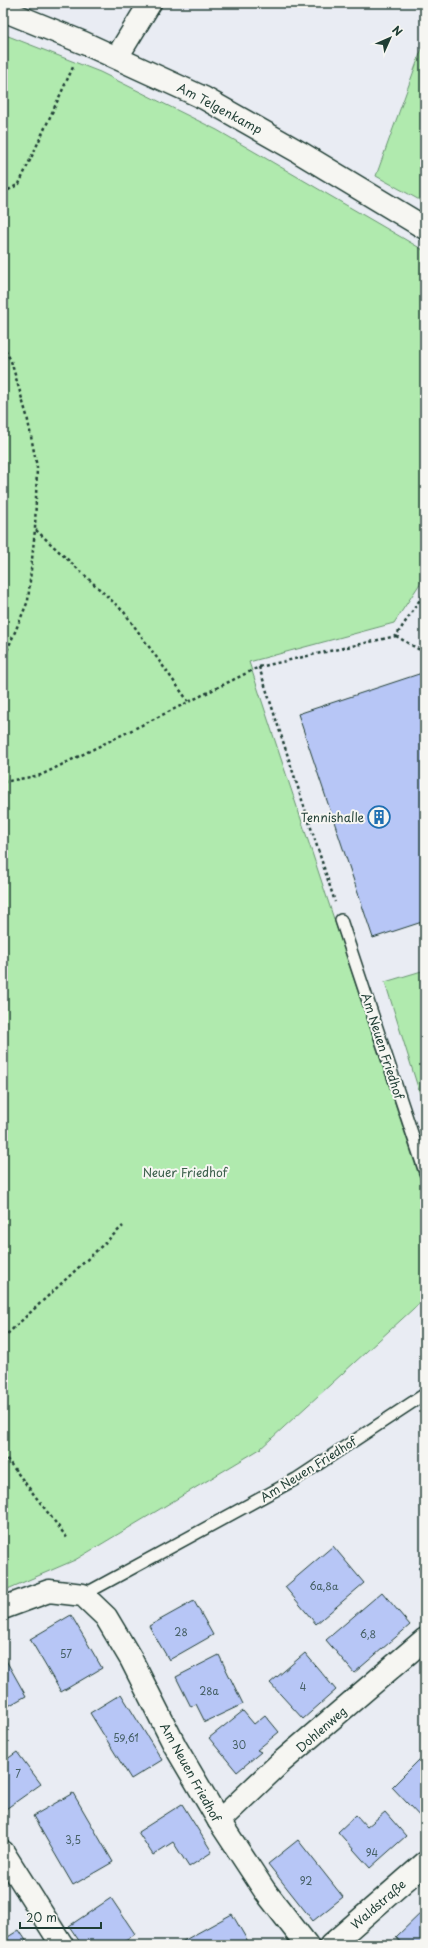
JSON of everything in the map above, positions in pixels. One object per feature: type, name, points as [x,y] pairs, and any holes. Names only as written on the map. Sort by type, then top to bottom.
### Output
[{"type":"street","points":[[117,57],[150,3]]},
{"type":"street","name":"Am Telgenkamp","points":[[3,10],[117,57],[204,98],[425,228]]},
{"type":"street","points":[[3,1608],[49,1591],[83,1595]]},
{"type":"street","name":"Am Neuen Friedhof","points":[[83,1595],[106,1616],[131,1659],[175,1746],[218,1821],[264,1891],[307,1945]]},
{"type":"street","name":"Dohlenweg","points":[[218,1821],[279,1764],[425,1639]]},
{"type":"street","points":[[3,1852],[62,1945]]},
{"type":"street","name":"Waldstraße","points":[[331,1945],[425,1863]]},
{"type":"lane","name":"Am Neuen Friedhof","points":[[341,920],[425,1172]]},
{"type":"lane","name":"Am Neuen Friedhof","points":[[83,1595],[296,1479],[425,1394]]},
{"type":"path","points":[[3,193],[19,184],[84,43]]},
{"type":"path","points":[[3,345],[11,361],[27,416],[37,467],[36,529],[28,601],[3,660]]},
{"type":"path","points":[[36,529],[124,612],[188,701]]},
{"type":"path","points":[[396,636],[425,592]]},
{"type":"path","points":[[3,782],[41,775],[258,667],[396,636],[425,653]]},
{"type":"path","points":[[258,667],[341,920]]},
{"type":"path","points":[[3,1338],[122,1226]]},
{"type":"path","points":[[3,1454],[68,1539]]},
{"type":"green space","name":"Neuer Friedhof","points":[[3,34],[100,72],[217,130],[425,251],[425,576],[394,623],[249,662],[425,1194],[425,1298],[260,1449],[75,1560],[3,1591]]},
{"type":"green space","points":[[425,40],[425,203],[376,176]]},
{"type":"green space","points":[[425,970],[425,1110],[385,982]]},
{"type":"building","name":"Tennishalle","points":[[425,672],[425,921],[373,938],[298,714]]},
{"type":"building","points":[[333,1546],[364,1583],[316,1624],[285,1587]]},
{"type":"building","points":[[425,1562],[425,1576],[418,1568]]},
{"type":"building","points":[[382,1592],[410,1625],[354,1673],[326,1640]]},
{"type":"building","points":[[194,1601],[213,1635],[169,1660],[149,1626]]},
{"type":"building","points":[[71,1615],[102,1668],[61,1692],[30,1639]]},
{"type":"building","points":[[305,1653],[336,1690],[303,1719],[270,1683]]},
{"type":"building","points":[[3,1655],[26,1696],[3,1709]]},
{"type":"building","points":[[219,1655],[243,1704],[205,1722],[196,1704],[191,1707],[176,1677]]},
{"type":"building","points":[[121,1694],[162,1760],[131,1779],[90,1713]]},
{"type":"building","points":[[243,1711],[254,1724],[265,1715],[279,1732],[257,1750],[261,1752],[237,1772],[209,1738]]},
{"type":"building","points":[[17,1752],[41,1784],[3,1811],[3,1762]]},
{"type":"building","points":[[420,1759],[425,1765],[424,1821],[392,1787]]},
{"type":"building","points":[[73,1793],[113,1862],[73,1885],[33,1816]]},
{"type":"building","points":[[182,1804],[212,1852],[189,1867],[173,1842],[153,1855],[138,1832]]},
{"type":"building","points":[[385,1812],[406,1836],[370,1868],[338,1832],[356,1815],[367,1827]]},
{"type":"building","points":[[298,1840],[343,1897],[313,1921],[268,1864]]},
{"type":"building","points":[[111,1898],[135,1934],[120,1945],[82,1945],[69,1926]]},
{"type":"building","points":[[425,1909],[425,1945],[403,1945],[396,1937]]},
{"type":"building","points":[[232,1914],[250,1945],[176,1945]]},
{"type":"building","points":[[19,1930],[29,1945],[3,1945],[3,1940]]},
{"type":"place","name":"Tennishalle","points":[[379,817]]}]
